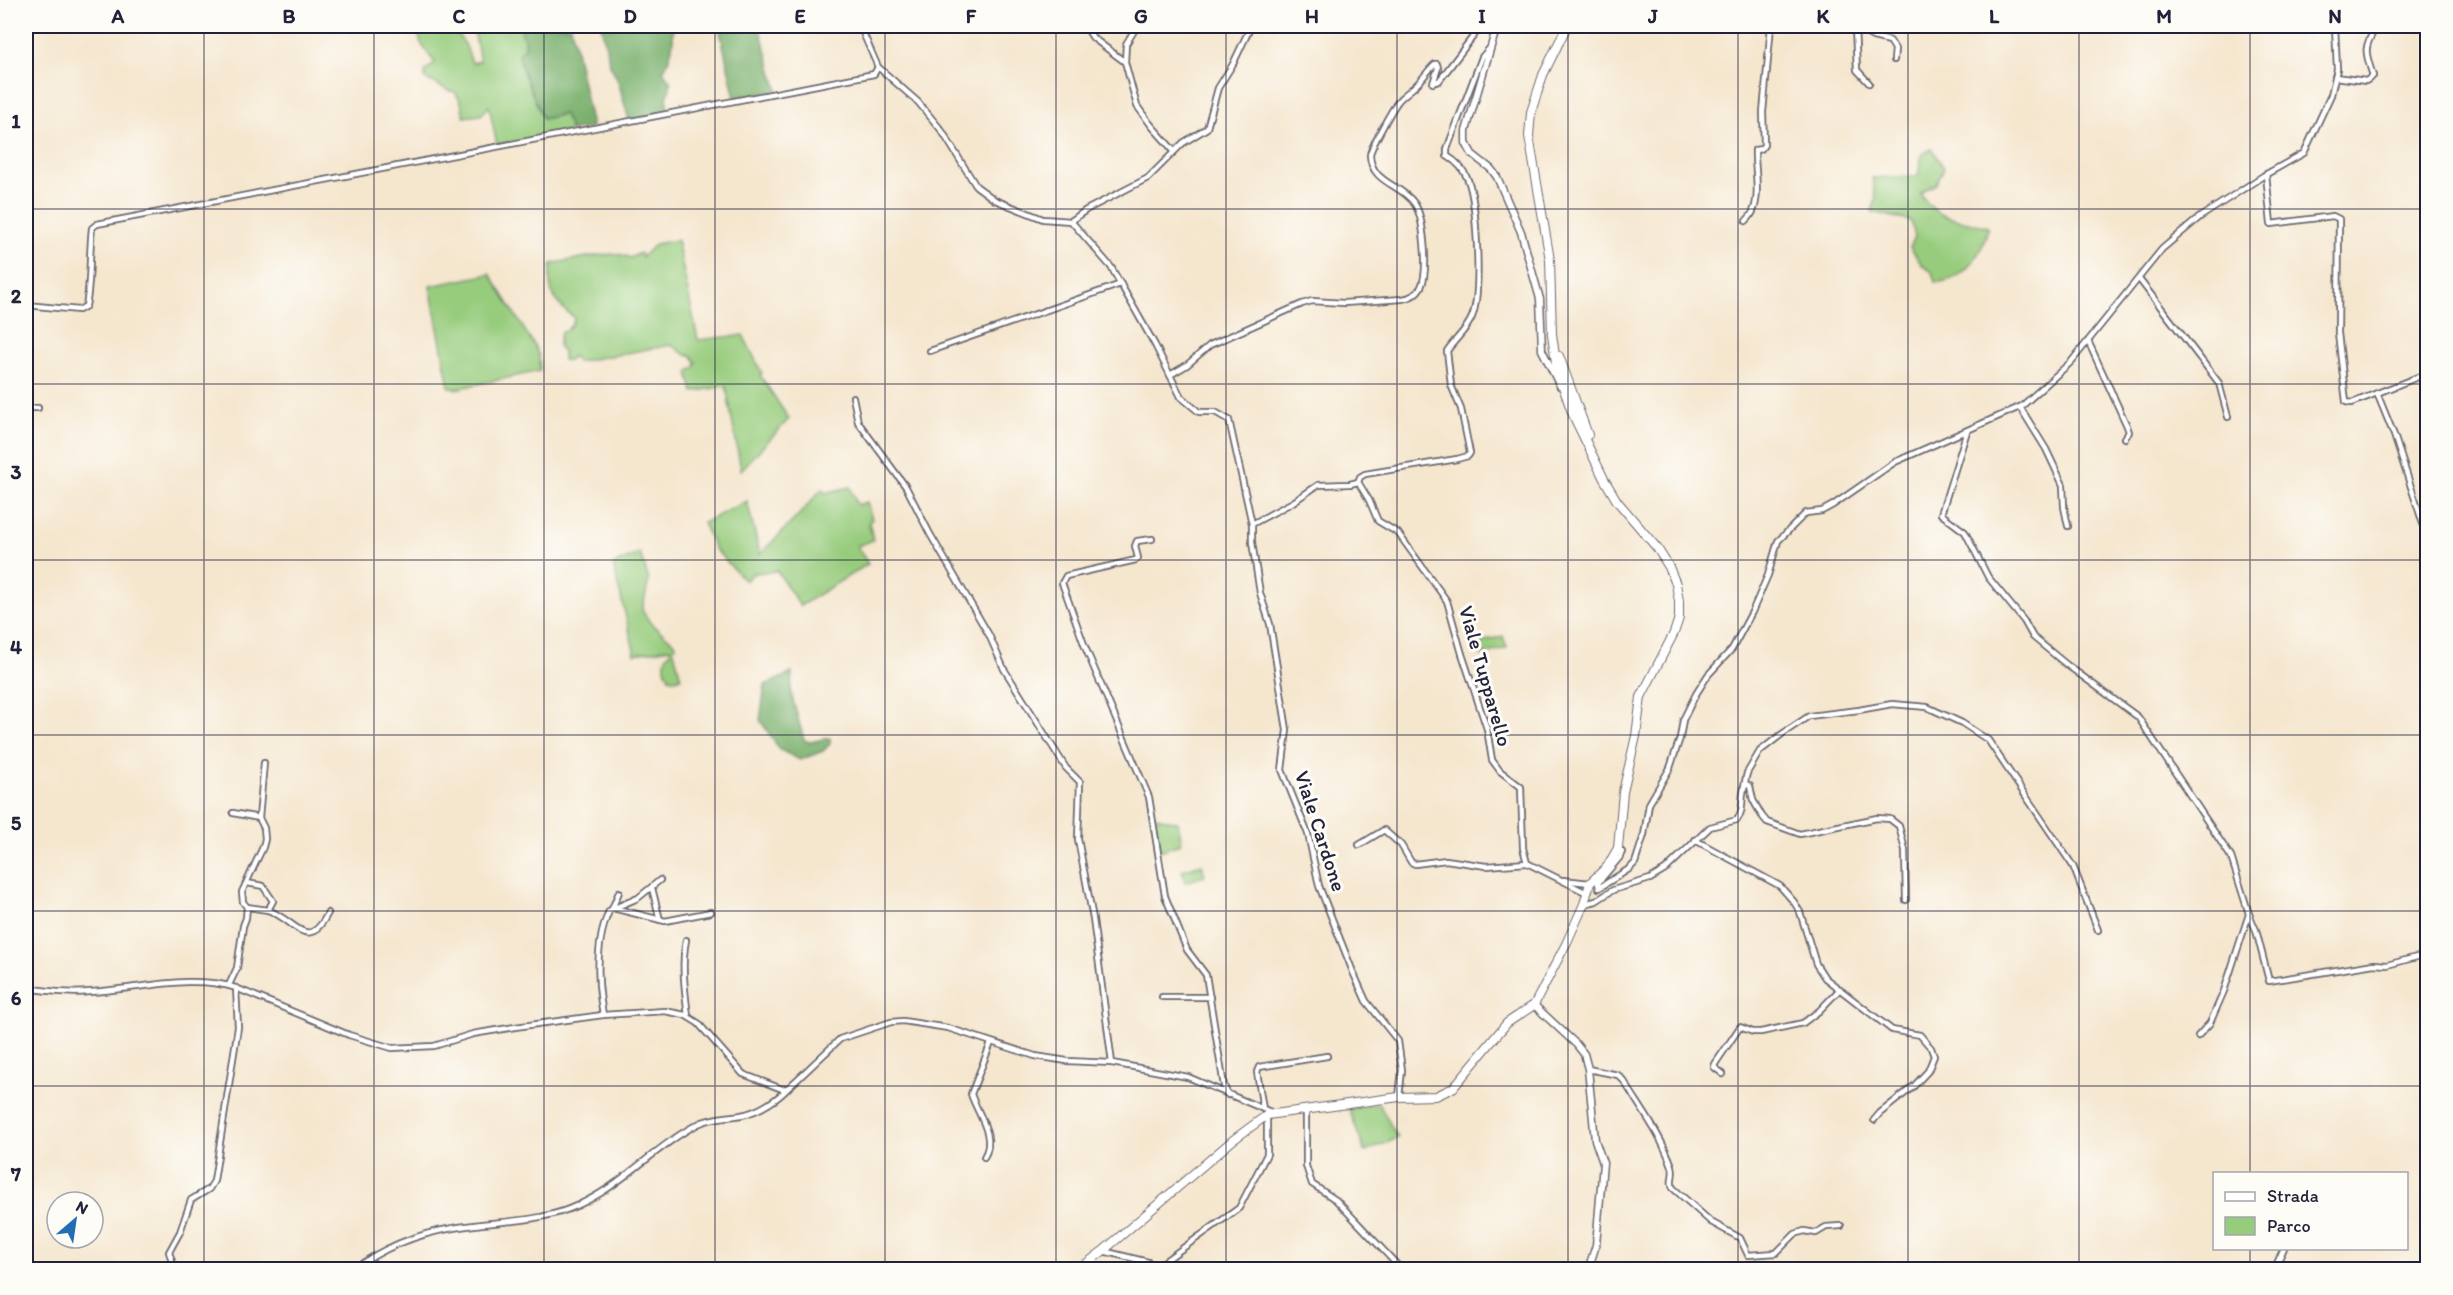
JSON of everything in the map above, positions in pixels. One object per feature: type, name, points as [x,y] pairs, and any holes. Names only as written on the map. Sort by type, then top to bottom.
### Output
[{"type":"main road","points":[[1078,1269],[1103,1251],[1268,1113],[1399,1096],[1436,1096],[1453,1088],[1507,1023],[1534,1005],[1584,904],[1590,883],[1606,867],[1618,848],[1623,792],[1636,736],[1641,697],[1674,633],[1679,618],[1679,601],[1676,584],[1669,567],[1657,548],[1617,501],[1563,390],[1551,354],[1550,260],[1529,136],[1532,112],[1543,75],[1567,26]]},
{"type":"main road","points":[[1551,354],[1558,354],[1565,378],[1611,489]]},
{"type":"street","points":[[860,26],[878,67],[924,109],[942,131],[976,186],[995,200],[1043,219],[1071,221],[1148,178],[1174,151],[1207,128],[1218,88],[1233,64],[1251,26]]},
{"type":"street","points":[[1085,26],[1092,38],[1125,62]]},
{"type":"street","points":[[1137,26],[1126,44],[1125,62],[1137,106],[1174,151]]},
{"type":"street","points":[[1071,221],[1111,267],[1170,375],[1187,365],[1210,345],[1302,304],[1312,301],[1344,303],[1408,298],[1422,285],[1425,271],[1420,213],[1411,198],[1379,178],[1373,169],[1370,155],[1371,145],[1398,102],[1435,64],[1438,68],[1433,83],[1439,81],[1481,26]]},
{"type":"street","points":[[1497,26],[1466,131],[1466,143],[1472,154],[1491,169],[1497,177],[1521,232],[1540,299],[1541,346]]},
{"type":"street","points":[[1746,221],[1754,212],[1756,203],[1755,150],[1761,149],[1764,145],[1763,112],[1771,26]]},
{"type":"street","points":[[1618,848],[1622,852],[1620,858],[1598,883],[1599,888],[1635,863],[1644,835],[1649,804],[1670,768],[1680,738],[1683,720],[1708,675],[1732,649],[1752,612],[1768,574],[1778,541],[1806,513],[1822,511],[1895,462],[2020,407],[2071,362],[2162,249],[2178,234],[2266,174],[2304,153],[2331,95],[2337,69],[2335,26]]},
{"type":"street","points":[[1854,27],[1873,37],[1890,41],[1895,50],[1894,60]]},
{"type":"street","points":[[1854,27],[1857,70],[1869,83]]},
{"type":"street","points":[[2335,77],[2366,81],[2373,76],[2365,52],[2368,40],[2376,28]]},
{"type":"street","points":[[1252,524],[1293,502],[1318,485],[1350,484],[1358,482],[1365,474],[1468,456],[1470,449],[1461,409],[1451,385],[1447,351],[1468,324],[1474,311],[1478,281],[1474,201],[1467,177],[1455,161],[1447,156],[1447,149],[1482,57],[1490,48]]},
{"type":"street","points":[[26,305],[79,310],[86,306],[92,228],[97,224],[874,74],[878,67]]},
{"type":"street","points":[[2266,174],[2271,224],[2333,216],[2339,219],[2338,333],[2344,399],[2352,403],[2427,374]]},
{"type":"street","points":[[2139,279],[2219,383],[2228,417]]},
{"type":"street","points":[[930,351],[1121,284]]},
{"type":"street","points":[[2088,341],[2129,432],[2125,438]]},
{"type":"street","points":[[1541,346],[1551,354]]},
{"type":"street","points":[[1541,346],[1551,354]]},
{"type":"street","name":"Viale Cardone","points":[[1170,375],[1181,397],[1199,412],[1215,412],[1229,420],[1252,524],[1252,542],[1260,593],[1270,624],[1287,730],[1282,770],[1308,834],[1319,886],[1353,972],[1366,1001],[1398,1041],[1402,1070],[1399,1096]]},
{"type":"street","points":[[2377,393],[2394,435],[2427,539]]},
{"type":"street","points":[[853,397],[858,422],[906,487],[930,534],[989,635],[1004,669],[1066,768],[1080,782],[1078,839],[1092,919],[1112,1063]]},
{"type":"street","points":[[2020,407],[2046,449],[2063,485],[2068,526]]},
{"type":"street","points":[[26,408],[38,408]]},
{"type":"street","points":[[1967,430],[1941,514],[1965,532],[1988,577],[2024,621],[2033,637],[2138,717],[2231,857],[2248,914],[2256,930],[2268,981],[2374,964],[2388,965],[2427,954]]},
{"type":"street","name":"Viale Tupparello","points":[[1358,482],[1378,520],[1398,533],[1447,601],[1487,729],[1492,760],[1500,771],[1521,787],[1523,848],[1527,862]]},
{"type":"street","points":[[1152,539],[1137,541],[1135,546],[1138,558],[1136,560],[1066,576],[1062,583],[1089,657],[1149,797],[1165,896],[1184,944],[1206,975],[1224,1086],[1228,1096]]},
{"type":"street","points":[[1584,904],[1596,901],[1613,890],[1650,879],[1665,870],[1710,827],[1737,820],[1743,811],[1747,773],[1760,751],[1809,716],[1892,704],[1927,707],[1962,723],[1988,740],[2073,866],[2098,930]]},
{"type":"street","points":[[229,986],[237,968],[247,907],[241,896],[263,847],[264,828],[259,818],[264,763]]},
{"type":"street","points":[[1744,786],[1749,784],[1756,807],[1767,822],[1800,834],[1877,818],[1890,819],[1899,826],[1905,850],[1906,900]]},
{"type":"street","points":[[233,813],[259,818]]},
{"type":"street","points":[[1359,845],[1384,830],[1401,845],[1411,862],[1415,864],[1446,860],[1486,866],[1527,862],[1587,893]]},
{"type":"street","points":[[1695,840],[1780,886],[1800,912],[1819,971],[1892,1030],[1920,1035],[1932,1048],[1934,1056],[1928,1071],[1874,1120]]},
{"type":"street","points":[[1559,879],[1590,883]]},
{"type":"street","points":[[612,909],[638,898],[660,880]]},
{"type":"street","points":[[247,883],[260,885],[267,891],[273,901],[268,910]]},
{"type":"street","points":[[652,888],[660,920]]},
{"type":"street","points":[[603,1015],[598,981],[600,956],[607,916],[619,892]]},
{"type":"street","points":[[247,907],[268,910],[305,933],[320,929],[328,913]]},
{"type":"street","points":[[612,909],[660,920],[674,920],[711,912]]},
{"type":"street","points":[[2198,1036],[2210,1023],[2224,991],[2248,914]]},
{"type":"street","points":[[686,940],[684,969],[688,1016]]},
{"type":"street","points":[[26,988],[75,993],[201,982],[229,986],[350,1035],[392,1048],[418,1049],[495,1030],[603,1015],[665,1011],[688,1016],[698,1023],[742,1074],[777,1089],[788,1088]]},
{"type":"street","points":[[175,1269],[169,1252],[180,1232],[191,1200],[209,1189],[214,1181],[238,1027],[236,988]]},
{"type":"street","points":[[1723,1074],[1714,1067],[1714,1064],[1740,1027],[1753,1032],[1761,1032],[1803,1023],[1819,1011],[1840,989]]},
{"type":"street","points":[[1162,997],[1210,997]]},
{"type":"street","points":[[1534,1005],[1576,1044],[1584,1054],[1588,1068],[1595,1140],[1603,1163],[1596,1245],[1588,1269]]},
{"type":"street","points":[[353,1269],[389,1248],[425,1234],[453,1227],[531,1218],[569,1209],[618,1182],[663,1147],[698,1124],[712,1117],[747,1114],[765,1105],[788,1088],[833,1044],[856,1033],[891,1022],[924,1023],[1045,1058],[1112,1063],[1188,1077],[1268,1113]]},
{"type":"street","points":[[984,1157],[988,1150],[988,1138],[982,1113],[971,1094],[991,1043]]},
{"type":"street","points":[[1103,1251],[1148,1262],[1154,1269],[1239,1208],[1267,1154],[1268,1113],[1257,1072],[1259,1067],[1327,1056]]},
{"type":"street","points":[[1588,1068],[1618,1075],[1624,1081],[1653,1125],[1673,1168],[1670,1183],[1673,1188],[1711,1222],[1740,1238],[1748,1255],[1776,1253],[1795,1234],[1804,1231],[1816,1233],[1826,1227],[1841,1226]]},
{"type":"street","points":[[1306,1108],[1306,1166],[1312,1184],[1336,1200],[1402,1269]]},
{"type":"street","points":[[2274,1269],[2283,1250]]},
{"type":"green space","points":[[421,26],[455,26],[472,63],[480,61],[473,26],[520,26],[527,47],[522,69],[543,119],[565,114],[571,131],[497,145],[489,106],[481,115],[464,117],[461,102],[455,92],[425,79],[425,71],[435,63],[420,41]]},
{"type":"green space","points":[[520,26],[571,26],[592,127],[571,131],[564,114],[543,119],[522,69],[519,53],[526,47]]},
{"type":"green space","points":[[601,26],[673,26],[672,49],[663,71],[671,83],[667,99],[668,112],[629,120],[618,81],[610,65]]},
{"type":"green space","points":[[759,26],[778,91],[735,98],[720,32]]},
{"type":"green space","points":[[1932,149],[1944,168],[1936,184],[1920,193],[1934,209],[1949,218],[1988,227],[1977,256],[1963,272],[1945,281],[1935,282],[1932,272],[1922,265],[1910,247],[1915,237],[1911,221],[1872,212],[1876,199],[1872,178],[1918,176],[1922,154]]},
{"type":"green space","points":[[677,240],[698,340],[743,335],[762,373],[760,375],[789,419],[741,470],[726,386],[693,392],[688,372],[695,367],[696,362],[691,355],[686,355],[671,345],[577,362],[573,356],[569,360],[563,360],[563,351],[558,346],[561,332],[566,331],[573,323],[574,317],[556,301],[553,294],[550,280],[552,264],[615,254],[630,258],[640,253],[642,257],[655,244]]},
{"type":"green space","points":[[490,274],[534,345],[539,356],[540,371],[455,389],[449,387],[430,286]]},
{"type":"green space","points":[[850,487],[857,505],[867,502],[872,519],[869,522],[873,540],[857,546],[868,564],[800,606],[777,571],[754,573],[745,581],[715,549],[703,523],[747,501],[760,554],[822,489],[825,493]]},
{"type":"green space","points":[[640,553],[649,580],[642,610],[651,624],[675,643],[676,646],[673,648],[681,678],[669,678],[666,672],[665,661],[667,655],[670,654],[670,648],[635,654],[613,565]]},
{"type":"green space","points":[[1503,636],[1507,648],[1481,655],[1478,643]]},
{"type":"green space","points":[[792,673],[791,693],[804,740],[810,742],[830,738],[830,744],[823,751],[800,760],[780,750],[760,720],[765,685]]},
{"type":"green space","points":[[1153,816],[1178,822],[1180,844],[1160,851]]},
{"type":"green space","points":[[1202,864],[1205,876],[1185,882],[1182,870]]},
{"type":"green space","points":[[1379,1104],[1398,1138],[1365,1152],[1349,1109]]}]
